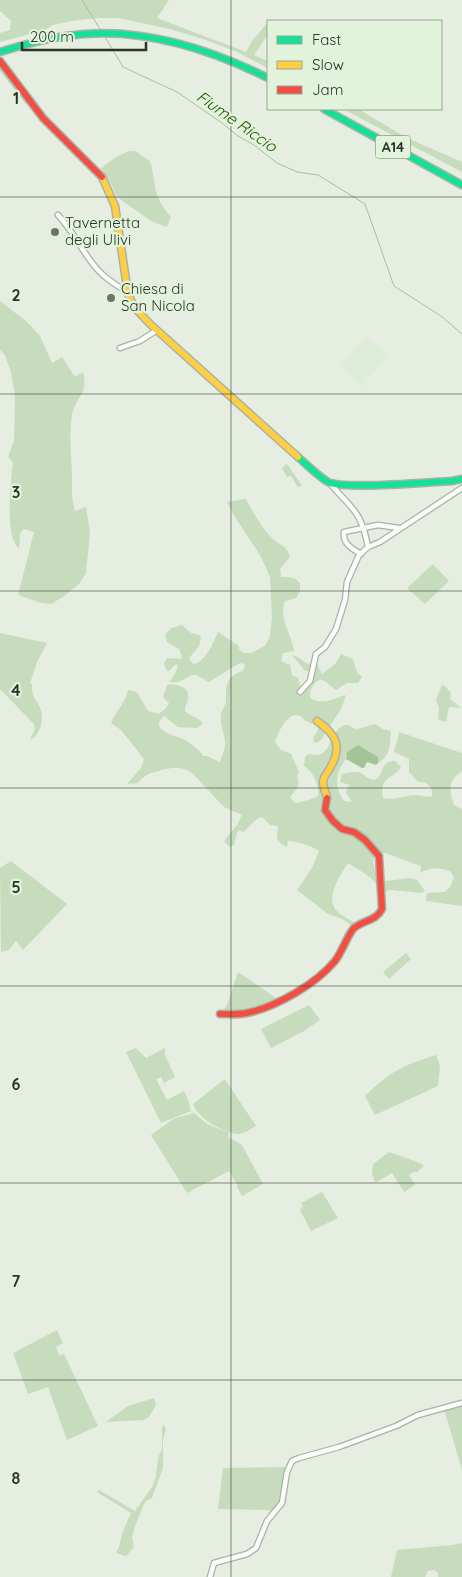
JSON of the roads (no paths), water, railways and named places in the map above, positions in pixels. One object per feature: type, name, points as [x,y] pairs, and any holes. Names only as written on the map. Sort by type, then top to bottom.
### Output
[{"type":"main road","points":[[0,46],[31,40],[113,33],[187,38],[200,42]]},
{"type":"main road","points":[[169,37],[239,60]]},
{"type":"main road","points":[[0,52],[31,40]]},
{"type":"main road","points":[[218,48],[239,60],[267,72]]},
{"type":"main road","points":[[0,62],[43,118],[102,177],[116,206],[128,292],[134,307],[157,330],[304,462],[329,482],[367,484],[462,479]]},
{"type":"main road","points":[[250,65],[267,77]]},
{"type":"main road","name":"A14","points":[[326,110],[462,185]]},
{"type":"main road","name":"A14","points":[[337,110],[462,178]]},
{"type":"main road","points":[[220,1014],[252,1012],[287,996],[313,980],[331,965],[343,949],[353,929],[375,920],[380,915],[382,909],[379,856],[365,840],[354,832],[342,829],[332,821],[325,810],[327,799],[323,782],[334,760],[337,741],[328,728],[317,721]]},
{"type":"street","points":[[58,215],[70,228],[87,256],[99,271],[128,292]]},
{"type":"street","points":[[120,348],[140,341],[157,330]]},
{"type":"street","points":[[329,482],[353,507],[365,529],[368,547]]},
{"type":"street","points":[[300,692],[310,681],[316,654],[325,647],[336,629],[345,600],[347,582],[361,554],[368,547],[380,542],[462,488]]},
{"type":"street","points":[[361,554],[346,543],[343,534],[382,525],[399,528]]},
{"type":"street","points":[[210,1577],[214,1563],[247,1554],[256,1548],[268,1521],[282,1503],[287,1472],[292,1461],[339,1447],[396,1426],[418,1415],[462,1403]]},
{"type":"waterway","name":"Fiume Riccio","points":[[82,0],[100,29]]},
{"type":"waterway","name":"Fiume Riccio","points":[[105,37],[123,67],[177,92],[277,163],[297,172],[318,175],[365,204],[394,286],[441,316],[462,334]]},
{"type":"place","name":"Tavernetta degli Ulivi","points":[[55,232]]},
{"type":"place","name":"Chiesa di San Nicola","points":[[111,298]]}]
